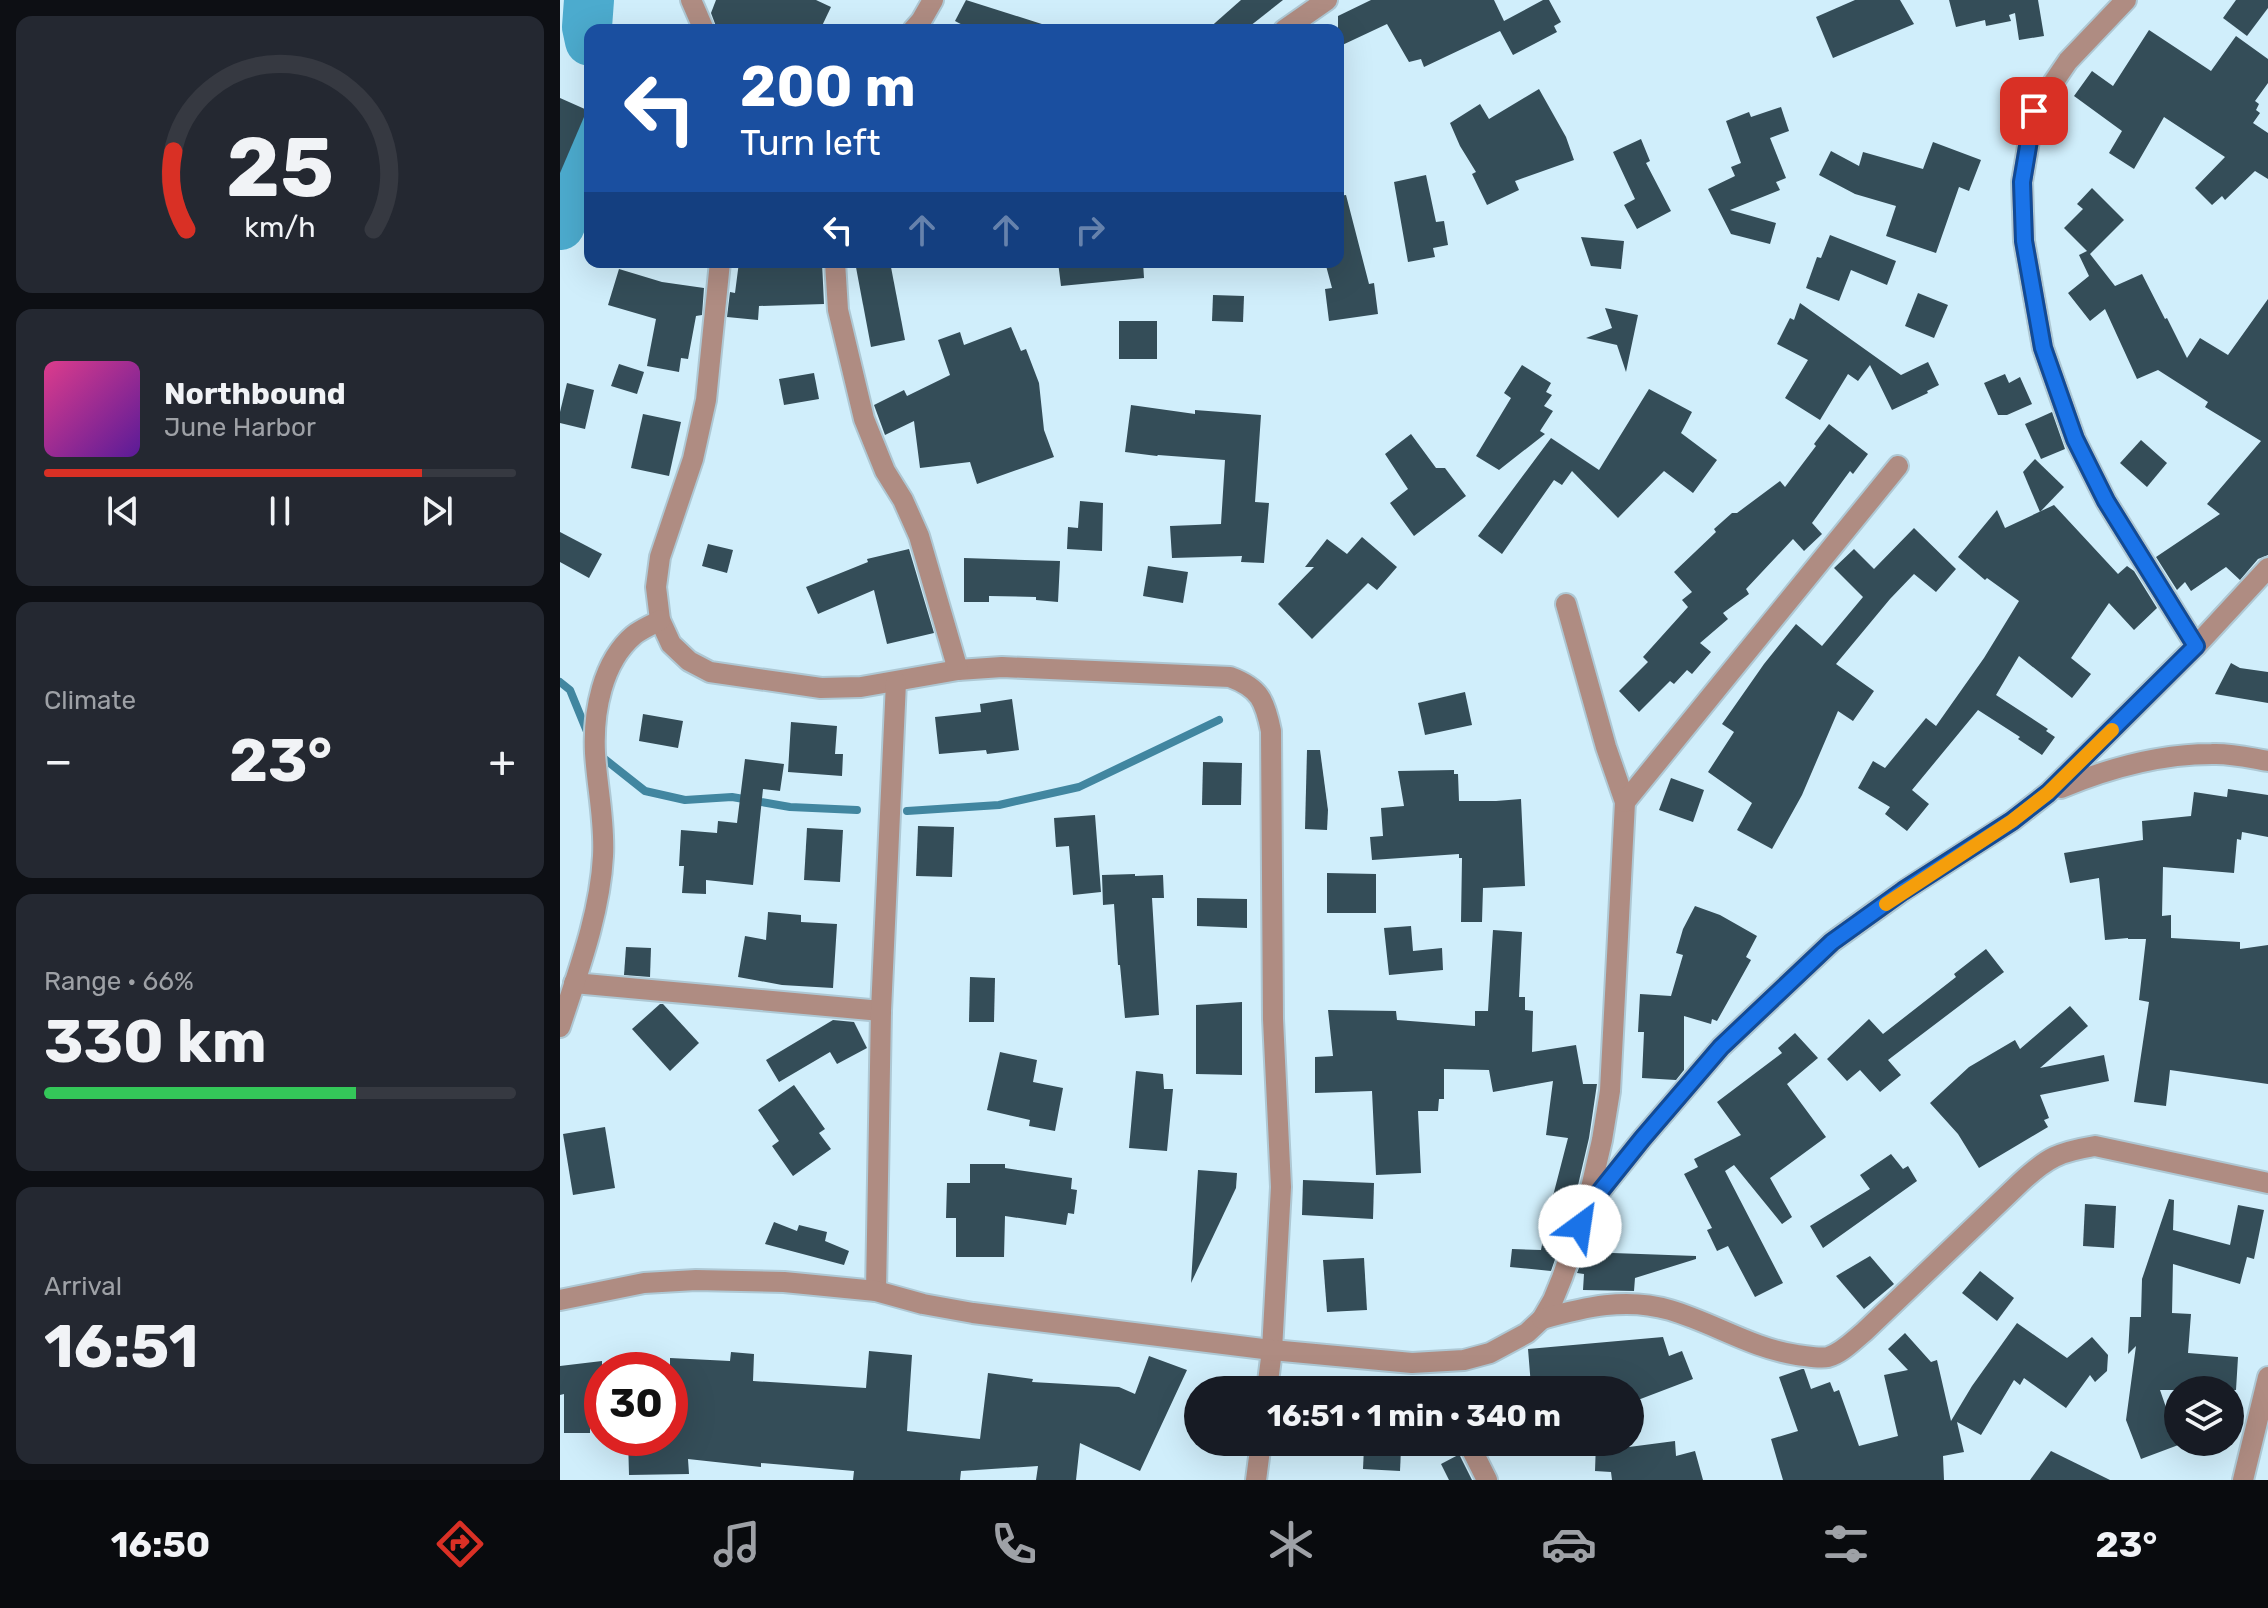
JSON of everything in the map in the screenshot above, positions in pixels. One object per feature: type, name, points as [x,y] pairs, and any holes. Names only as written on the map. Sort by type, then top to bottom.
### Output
[{"type":"street","points":[[691,0],[701,24]]},
{"type":"street","points":[[918,24],[933,0]]},
{"type":"street","points":[[1293,24],[1327,0]]},
{"type":"street","points":[[2126,0],[2068,61],[2034,111],[2022,182],[2024,241],[2043,348],[2075,439],[2106,501],[2196,646]]},
{"type":"street","points":[[719,268],[706,400],[693,459],[660,557],[656,587],[660,620],[671,644],[689,661],[710,672],[821,688],[861,687],[958,670],[1002,667],[1230,677],[1247,683],[1259,695],[1267,710],[1271,731],[1273,1019],[1281,1187],[1269,1376]]},
{"type":"street","points":[[835,268],[838,310],[864,419],[885,471],[903,500],[919,536],[958,670]]},
{"type":"street","points":[[1625,802],[1898,466]]},
{"type":"street","points":[[1580,1226],[1598,1194],[1721,1047],[1832,942],[1903,891],[2012,821],[2048,793],[2196,646],[2268,568]]},
{"type":"street","points":[[560,1300],[644,1283],[696,1280],[784,1282],[876,1291],[973,1313],[1272,1350],[1412,1363],[1464,1360],[1490,1353],[1527,1333],[1542,1319],[1558,1289],[1580,1226],[1602,1140],[1610,1091],[1625,802],[1606,747],[1566,604]]},
{"type":"street","points":[[560,1027],[595,912],[603,856],[595,751],[598,704],[611,661],[634,635],[660,620]]},
{"type":"street","points":[[876,1291],[881,1011],[896,682]]},
{"type":"street","points":[[2048,793],[2089,776],[2171,756],[2215,753],[2268,761]]},
{"type":"street","points":[[574,983],[881,1011]]},
{"type":"street","points":[[1542,1319],[1581,1308],[1636,1304],[1669,1310],[1773,1351],[1827,1357],[1842,1350],[1864,1332],[2043,1161],[2055,1155],[2095,1146],[2268,1183]]},
{"type":"street","points":[[2243,1480],[2268,1377]]},
{"type":"street","points":[[1256,1480],[1259,1456]]},
{"type":"street","points":[[1475,1456],[1487,1480]]},
{"type":"building","points":[[716,0],[816,0],[831,7],[823,24],[715,24],[711,13]]},
{"type":"building","points":[[966,0],[1042,24],[961,24],[955,21]]},
{"type":"building","points":[[1241,0],[1283,0],[1253,24],[1214,24]]},
{"type":"building","points":[[1371,0],[1494,0],[1504,21],[1543,0],[1549,0],[1561,22],[1554,26],[1557,32],[1513,55],[1500,31],[1424,67],[1421,59],[1409,62],[1387,24],[1344,44],[1344,24],[1338,24],[1338,16]]},
{"type":"building","points":[[1855,0],[1900,0],[1914,24],[1833,58],[1816,17]]},
{"type":"building","points":[[1949,0],[2038,0],[2044,36],[2019,40],[2015,13],[2009,15],[2011,21],[1986,26],[1985,20],[1956,27]]},
{"type":"building","points":[[2236,0],[2268,0],[2268,8],[2247,36],[2223,18]]},
{"type":"building","points":[[2149,30],[2211,71],[2236,36],[2268,59],[2268,83],[2255,101],[2259,104],[2256,110],[2260,113],[2253,123],[2268,133],[2268,179],[2255,171],[2225,200],[2222,196],[2212,205],[2195,188],[2225,157],[2164,117],[2134,169],[2109,153],[2122,131],[2074,96],[2092,71],[2113,86]]},
{"type":"building","points":[[1539,89],[1566,137],[1574,160],[1515,181],[1519,190],[1487,205],[1472,174],[1476,172],[1450,123],[1480,104],[1489,119]]},
{"type":"building","points":[[560,98],[584,109],[584,117],[560,173]]},
{"type":"building","points":[[1781,107],[1789,131],[1770,138],[1786,178],[1776,182],[1780,190],[1730,210],[1776,223],[1770,244],[1731,234],[1708,189],[1735,176],[1731,167],[1741,163],[1726,121],[1749,112],[1751,117]]},
{"type":"building","points":[[1641,139],[1650,161],[1646,163],[1671,211],[1637,229],[1624,205],[1635,199],[1613,152]]},
{"type":"building","points":[[1933,142],[1981,160],[1969,191],[1959,187],[1936,253],[1886,236],[1896,206],[1855,194],[1819,175],[1831,151],[1859,166],[1863,152],[1923,169]]},
{"type":"building","points":[[1426,175],[1436,222],[1444,221],[1448,245],[1433,248],[1435,257],[1408,262],[1394,182]]},
{"type":"building","points":[[2092,188],[2124,220],[2090,254],[2115,286],[2142,274],[2187,358],[2200,338],[2228,355],[2268,299],[2268,555],[2258,559],[2240,580],[2226,567],[2191,591],[2185,582],[2177,590],[2156,557],[2220,514],[2207,504],[2261,441],[2205,407],[2208,402],[2158,370],[2137,379],[2105,309],[2090,321],[2068,293],[2089,276],[2079,255],[2087,251],[2064,228],[2083,209],[2077,204]]},
{"type":"building","points":[[1344,195],[1369,284],[1374,283],[1378,314],[1329,321],[1325,289],[1332,288],[1327,268],[1344,268]]},
{"type":"building","points":[[1830,235],[1896,261],[1887,285],[1851,270],[1839,301],[1806,288],[1817,257],[1821,258]]},
{"type":"building","points":[[1581,237],[1624,241],[1621,269],[1591,266]]},
{"type":"building","points":[[738,268],[822,268],[824,304],[759,306],[758,320],[727,317],[730,292],[735,293]]},
{"type":"building","points":[[856,268],[891,268],[905,340],[871,347]]},
{"type":"building","points":[[1059,268],[1143,268],[1144,278],[1061,286]]},
{"type":"building","points":[[619,269],[662,282],[704,288],[702,315],[696,316],[688,359],[681,358],[679,372],[647,366],[656,319],[608,305]]},
{"type":"building","points":[[1918,293],[1948,305],[1934,338],[1905,326]]},
{"type":"building","points":[[1213,295],[1244,296],[1243,322],[1212,321]]},
{"type":"building","points":[[1800,303],[1901,375],[1928,362],[1939,385],[1892,410],[1870,365],[1858,381],[1848,374],[1820,420],[1785,398],[1808,360],[1777,344],[1790,318],[1794,320]]},
{"type":"building","points":[[1605,308],[1638,315],[1626,372],[1617,345],[1586,338],[1612,328]]},
{"type":"building","points":[[1119,321],[1157,321],[1157,359],[1119,359]]},
{"type":"building","points":[[1011,327],[1021,351],[1026,349],[1039,383],[1044,430],[1054,457],[977,484],[970,462],[920,468],[914,421],[885,435],[874,405],[904,390],[907,396],[950,375],[938,340],[960,332],[964,345]]},
{"type":"building","points":[[619,364],[644,372],[637,394],[611,386]]},
{"type":"building","points":[[1522,365],[1551,383],[1546,392],[1552,395],[1544,406],[1553,411],[1540,431],[1545,434],[1499,470],[1476,456],[1511,398],[1504,393]]},
{"type":"building","points":[[814,373],[819,399],[784,405],[779,379]]},
{"type":"building","points":[[2005,374],[2009,383],[2020,377],[2032,404],[2007,415],[1998,415],[1984,383]]},
{"type":"building","points":[[567,383],[594,390],[585,429],[560,423]]},
{"type":"building","points":[[1649,389],[1692,412],[1681,433],[1717,460],[1693,493],[1664,471],[1618,518],[1572,471],[1562,485],[1554,480],[1502,554],[1478,536],[1551,438],[1599,470]]},
{"type":"building","points":[[1131,405],[1195,414],[1195,410],[1261,415],[1255,502],[1269,503],[1264,563],[1241,562],[1242,556],[1172,558],[1170,526],[1221,524],[1225,460],[1125,452]]},
{"type":"building","points":[[2052,412],[2065,449],[2041,459],[2025,424]]},
{"type":"building","points":[[643,414],[681,422],[669,476],[631,468]]},
{"type":"building","points":[[1829,424],[1868,454],[1853,474],[1850,471],[1812,523],[1822,534],[1804,551],[1793,539],[1746,589],[1749,594],[1723,613],[1728,619],[1700,643],[1711,652],[1692,674],[1687,670],[1674,684],[1670,681],[1639,712],[1619,691],[1648,662],[1643,657],[1688,607],[1682,600],[1692,592],[1674,572],[1732,513],[1737,513],[1780,481],[1785,487]]},
{"type":"building","points":[[1411,434],[1436,468],[1445,468],[1466,496],[1414,536],[1390,503],[1408,489],[1385,454]]},
{"type":"building","points":[[2141,440],[2167,463],[2147,487],[2120,463]]},
{"type":"building","points":[[2035,459],[2064,487],[2040,512],[2023,472]]},
{"type":"building","points":[[1080,501],[1103,503],[1102,551],[1067,549],[1068,527],[1078,528]]},
{"type":"building","points":[[2054,505],[2118,574],[2127,566],[2134,571],[2157,608],[2134,630],[2109,603],[2071,658],[2091,674],[2072,698],[2019,656],[1996,695],[2048,729],[2046,731],[2055,737],[2042,755],[1978,710],[1912,790],[1929,804],[1907,831],[1885,814],[1890,807],[1858,788],[1873,761],[1885,768],[1926,718],[1936,726],[2019,601],[1987,578],[1985,580],[1958,557],[1997,510],[2005,528]]},
{"type":"building","points":[[1914,528],[1956,569],[1936,592],[1914,574],[1836,664],[1874,691],[1853,721],[1838,711],[1802,795],[1772,849],[1737,830],[1752,803],[1708,772],[1734,732],[1722,724],[1796,624],[1822,646],[1863,597],[1834,568],[1854,549],[1874,569]]},
{"type":"building","points":[[560,532],[602,554],[589,578],[560,562]]},
{"type":"building","points":[[1362,537],[1397,567],[1377,590],[1368,583],[1312,639],[1278,604],[1314,567],[1305,567],[1327,539],[1347,554]]},
{"type":"building","points":[[708,544],[733,550],[727,573],[702,566]]},
{"type":"building","points":[[909,549],[934,633],[887,644],[874,590],[818,614],[806,587],[868,562],[867,559]]},
{"type":"building","points":[[964,558],[1060,561],[1058,602],[1036,600],[1036,597],[989,596],[989,602],[964,602]]},
{"type":"building","points":[[1148,566],[1188,572],[1183,603],[1143,596]]},
{"type":"building","points":[[2231,663],[2240,668],[2268,672],[2268,703],[2215,694]]},
{"type":"building","points":[[1465,692],[1472,725],[1425,735],[1418,703]]},
{"type":"building","points":[[1012,699],[1019,750],[939,754],[935,717],[981,712],[980,704]]},
{"type":"building","points":[[643,714],[683,721],[678,748],[639,741]]},
{"type":"building","points":[[791,722],[837,726],[835,754],[843,754],[842,776],[788,772]]},
{"type":"building","points":[[1307,750],[1320,750],[1328,810],[1327,830],[1305,829]]},
{"type":"building","points":[[745,759],[784,764],[780,791],[763,789],[753,885],[706,880],[706,894],[682,893],[684,866],[679,866],[681,830],[717,833],[718,821],[737,823]]},
{"type":"building","points":[[1203,762],[1242,763],[1241,805],[1202,805]]},
{"type":"building","points":[[1454,770],[1454,774],[1458,774],[1459,801],[1521,799],[1525,886],[1483,888],[1482,922],[1461,922],[1462,858],[1459,854],[1372,860],[1370,837],[1383,836],[1381,808],[1404,806],[1398,771]]},
{"type":"building","points":[[1671,778],[1704,790],[1693,822],[1659,810]]},
{"type":"building","points":[[2228,789],[2268,795],[2268,837],[2242,832],[2241,840],[2237,839],[2234,873],[2163,867],[2162,916],[2171,915],[2171,938],[2240,942],[2240,949],[2268,945],[2268,1084],[2170,1070],[2166,1106],[2134,1102],[2149,1002],[2139,1000],[2146,939],[2105,940],[2099,878],[2070,883],[2064,853],[2143,840],[2142,821],[2191,816],[2194,792],[2227,797]]},
{"type":"building","points":[[1095,815],[1101,892],[1073,895],[1069,846],[1056,847],[1054,818]]},
{"type":"building","points":[[918,826],[954,827],[952,877],[916,876]]},
{"type":"building","points":[[807,828],[843,830],[840,882],[804,880]]},
{"type":"building","points":[[1327,873],[1376,874],[1376,913],[1327,913]]},
{"type":"building","points":[[1102,875],[1163,875],[1164,898],[1152,898],[1159,1015],[1125,1018],[1114,904],[1103,905]]},
{"type":"building","points":[[1197,898],[1247,899],[1247,928],[1197,926]]},
{"type":"building","points":[[1695,906],[1720,915],[1757,936],[1746,957],[1751,960],[1717,1021],[1712,1019],[1711,1024],[1684,1016],[1684,1070],[1676,1080],[1642,1078],[1644,1032],[1638,1032],[1640,994],[1671,996],[1683,955],[1676,953],[1683,929]]},
{"type":"building","points":[[768,912],[801,915],[801,922],[837,924],[833,988],[782,985],[738,977],[745,936],[766,940]]},
{"type":"building","points":[[1411,926],[1413,951],[1442,948],[1443,970],[1389,975],[1384,928]]},
{"type":"building","points":[[1493,930],[1522,932],[1519,997],[1525,997],[1525,1010],[1533,1011],[1532,1052],[1576,1045],[1583,1084],[1597,1084],[1576,1206],[1551,1271],[1510,1267],[1512,1249],[1541,1250],[1568,1138],[1546,1135],[1553,1081],[1493,1092],[1489,1070],[1444,1069],[1444,1099],[1439,1099],[1438,1111],[1418,1111],[1421,1173],[1376,1175],[1372,1091],[1315,1093],[1315,1057],[1333,1056],[1328,1010],[1396,1011],[1397,1020],[1475,1026],[1475,1011],[1488,1011]]},
{"type":"building","points":[[626,947],[651,948],[650,977],[624,975]]},
{"type":"building","points":[[1986,949],[2004,972],[1888,1060],[1901,1075],[1880,1092],[1860,1070],[1847,1081],[1827,1059],[1869,1019],[1883,1034],[1956,977],[1954,974]]},
{"type":"building","points":[[970,977],[995,978],[994,1022],[969,1022]]},
{"type":"building","points":[[1242,1002],[1242,1075],[1196,1074],[1196,1005]]},
{"type":"building","points":[[660,1004],[699,1043],[670,1071],[632,1029]]},
{"type":"building","points":[[2070,1006],[2088,1026],[2040,1068],[2104,1055],[2109,1081],[2040,1095],[2049,1118],[2044,1120],[2048,1127],[1979,1168],[1958,1134],[1930,1103],[1969,1067],[2015,1040],[2020,1049]]},
{"type":"building","points":[[833,1020],[854,1022],[867,1048],[837,1064],[830,1052],[779,1082],[766,1060]]},
{"type":"building","points":[[1795,1033],[1818,1058],[1787,1084],[1826,1137],[1770,1178],[1792,1217],[1782,1224],[1734,1165],[1725,1171],[1783,1283],[1755,1297],[1728,1246],[1717,1251],[1707,1230],[1712,1228],[1684,1174],[1698,1167],[1694,1159],[1741,1135],[1717,1102],[1782,1053],[1778,1048]]},
{"type":"building","points":[[1000,1052],[1037,1060],[1033,1082],[1063,1088],[1055,1131],[1029,1126],[1030,1120],[987,1110]]},
{"type":"building","points":[[1136,1071],[1163,1074],[1164,1089],[1173,1089],[1167,1151],[1129,1148]]},
{"type":"building","points":[[794,1085],[825,1129],[819,1133],[831,1149],[793,1176],[772,1146],[779,1141],[758,1110]]},
{"type":"building","points":[[605,1127],[615,1188],[573,1195],[563,1134]]},
{"type":"building","points":[[1891,1154],[1903,1169],[1908,1166],[1917,1181],[1823,1248],[1810,1226],[1870,1189],[1860,1175]]},
{"type":"building","points":[[970,1164],[1005,1164],[1005,1168],[1072,1178],[1071,1189],[1077,1190],[1074,1214],[1068,1213],[1066,1225],[1005,1216],[1004,1257],[956,1257],[956,1218],[946,1218],[947,1183],[970,1183]]},
{"type":"building","points":[[1198,1170],[1237,1173],[1236,1188],[1191,1283]]},
{"type":"building","points":[[1303,1180],[1374,1183],[1373,1219],[1302,1215]]},
{"type":"building","points":[[2169,1199],[2174,1200],[2173,1230],[2230,1245],[2238,1205],[2264,1210],[2254,1259],[2247,1257],[2240,1284],[2173,1264],[2172,1313],[2191,1314],[2188,1353],[2238,1357],[2237,1376],[2164,1376],[2164,1390],[2160,1390],[2164,1402],[2164,1450],[2141,1459],[2126,1420],[2136,1346],[2128,1354],[2130,1317],[2141,1317],[2142,1279]]},
{"type":"building","points":[[2085,1204],[2116,1206],[2114,1248],[2083,1246]]},
{"type":"building","points":[[774,1222],[797,1231],[799,1225],[827,1232],[825,1241],[849,1251],[844,1265],[765,1244]]},
{"type":"building","points":[[1585,1252],[1696,1256],[1696,1259],[1635,1278],[1634,1291],[1583,1290],[1584,1274],[1577,1273]]},
{"type":"building","points":[[1870,1256],[1894,1284],[1864,1309],[1836,1276]]},
{"type":"building","points":[[1364,1258],[1367,1310],[1327,1312],[1323,1260]]},
{"type":"building","points":[[1980,1271],[2014,1298],[1997,1321],[1962,1293]]},
{"type":"building","points":[[2017,1323],[2067,1358],[2092,1337],[2108,1355],[2107,1371],[2095,1382],[2090,1375],[2066,1408],[2024,1378],[2020,1385],[2014,1380],[1981,1435],[1957,1422],[1964,1452],[1943,1456],[1944,1480],[1783,1480],[1771,1439],[1798,1431],[1779,1377],[1804,1369],[1811,1389],[1830,1382],[1834,1392],[1839,1390],[1859,1446],[1898,1436],[1884,1375],[1908,1370],[1888,1349],[1905,1333],[1931,1362],[1937,1360],[1951,1421]]},
{"type":"building","points":[[1663,1337],[1669,1356],[1682,1351],[1693,1379],[1644,1398],[1644,1376],[1530,1376],[1528,1349]]},
{"type":"building","points":[[869,1351],[912,1355],[907,1431],[980,1439],[988,1373],[1033,1379],[1032,1382],[1119,1387],[1135,1394],[1149,1356],[1187,1370],[1140,1471],[1080,1443],[1076,1480],[1036,1480],[1038,1466],[961,1471],[960,1480],[853,1480],[854,1471],[761,1463],[761,1467],[688,1459],[689,1474],[629,1475],[628,1456],[688,1456],[688,1359],[730,1361],[731,1352],[754,1354],[753,1381],[866,1388]]},
{"type":"building","points":[[584,1363],[584,1433],[564,1433],[560,1366]]},
{"type":"building","points":[[1675,1441],[1676,1456],[1695,1451],[1703,1480],[1612,1480],[1611,1472],[1595,1471],[1596,1456],[1644,1456],[1644,1445]]},
{"type":"building","points":[[2051,1451],[2110,1480],[2030,1480]]},
{"type":"building","points":[[1364,1456],[1401,1456],[1400,1471],[1363,1469]]},
{"type":"building","points":[[1460,1456],[1472,1480],[1449,1480],[1441,1464]]},
{"type":"waterway","points":[[587,24],[589,0]]},
{"type":"waterway","points":[[560,225],[584,154]]},
{"type":"waterway","points":[[560,682],[570,690],[588,734]]},
{"type":"waterway","points":[[907,811],[999,805],[1079,787],[1219,720]]},
{"type":"waterway","points":[[597,753],[645,791],[685,800],[732,797],[790,807],[857,810]]},
{"type":"slow traffic","points":[[1886,904],[2012,821],[2048,793],[2112,730]]},
{"type":"route","points":[[1580,1226],[1598,1194],[1721,1047],[1832,942],[1903,891],[2012,821],[2048,793],[2196,646],[2106,501],[2075,439],[2043,348],[2024,241],[2022,182],[2034,111]]}]
